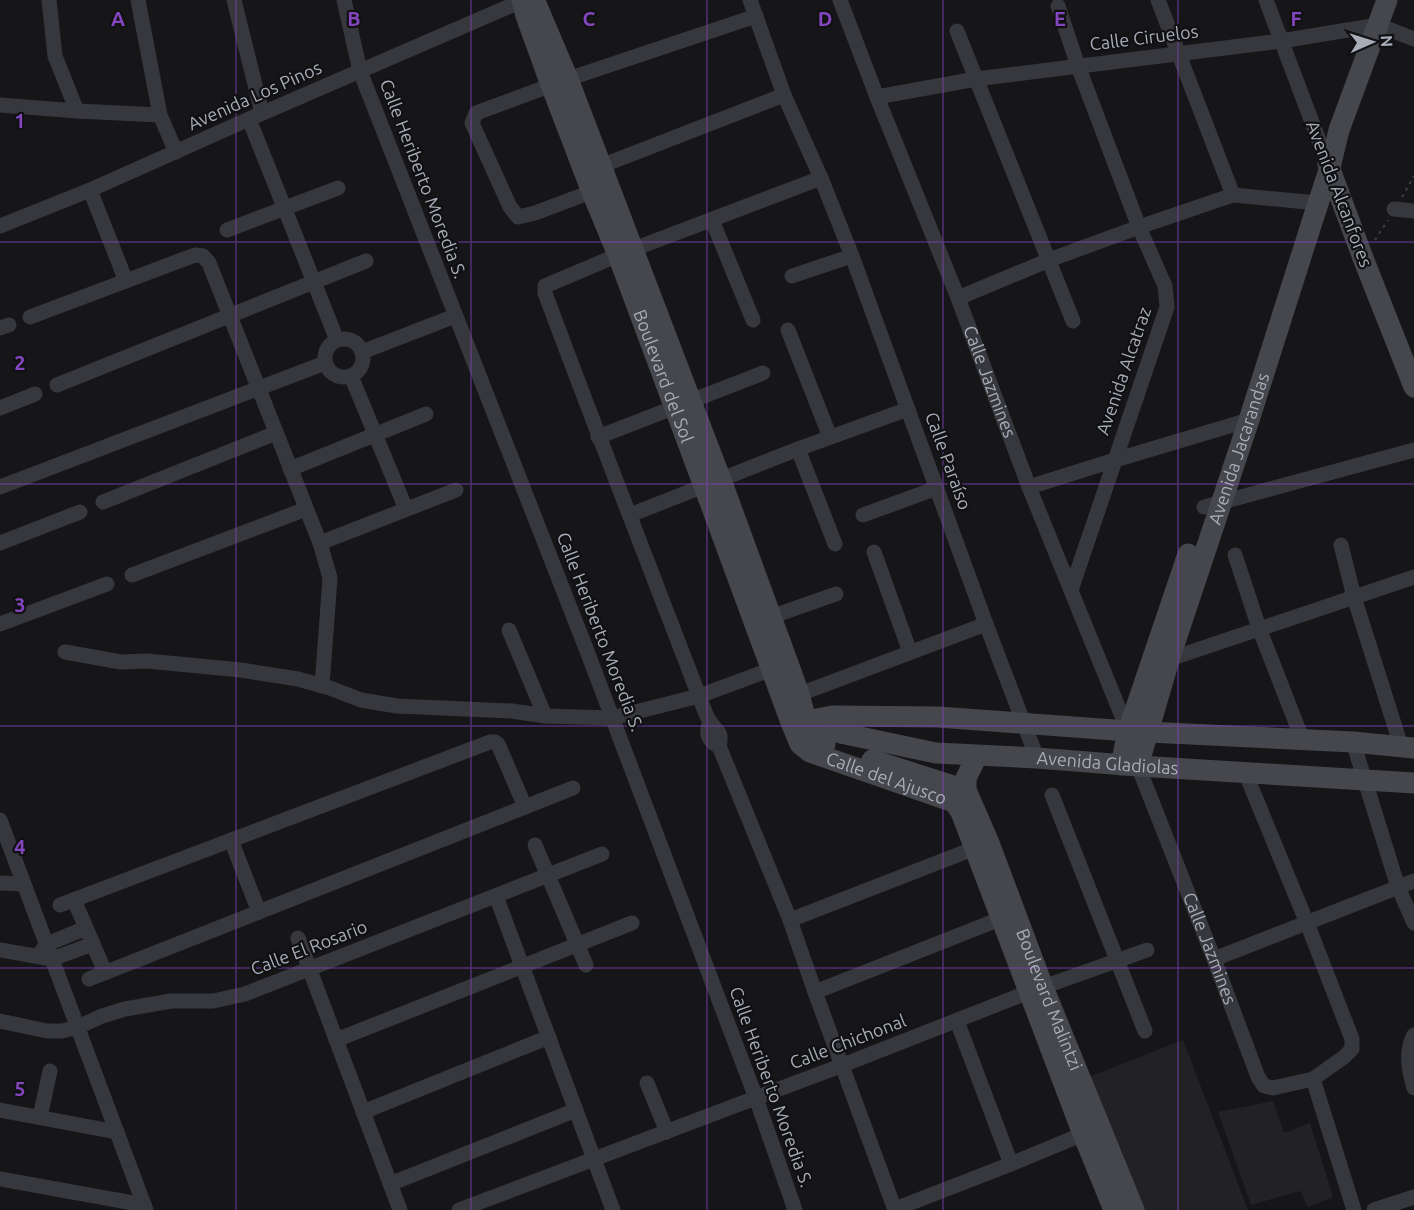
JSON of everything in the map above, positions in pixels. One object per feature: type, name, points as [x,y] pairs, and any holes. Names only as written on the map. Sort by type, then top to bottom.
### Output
[{"type":"street","points":[[49,0],[55,56],[77,111]]},
{"type":"street","points":[[138,0],[160,115],[176,152]]},
{"type":"street","points":[[234,0],[256,116],[285,208],[337,340]]},
{"type":"street","name":"Calle Heriberto Moredia S.","points":[[344,0],[360,71],[587,651],[756,1098],[795,1210]]},
{"type":"street","name":"Avenida Los Pinos","points":[[0,224],[90,190],[523,0]]},
{"type":"street","name":"Boulevard del Sol","points":[[523,0],[526,16],[560,82]]},
{"type":"street","name":"Boulevard del Sol","points":[[534,0],[560,82],[600,181],[780,666],[799,723],[800,744],[805,749]]},
{"type":"street","name":"Calle Paraíso","points":[[750,0],[784,95],[852,256],[1037,758]]},
{"type":"street","name":"Calle Jazmines","points":[[840,0],[958,298],[1029,487],[1071,590],[1138,731]]},
{"type":"street","points":[[1158,0],[1233,195]]},
{"type":"street","name":"Avenida Alcanfores","points":[[1266,0],[1414,387]]},
{"type":"street","name":"Avenida Jacarandas","points":[[1130,765],[1159,663],[1242,422],[1312,203],[1387,0]]},
{"type":"street","name":"Avenida Alcatraz","points":[[1058,6],[1078,66],[1139,226],[1165,286],[1167,307],[1071,590]]},
{"type":"street","points":[[756,16],[476,113],[472,123],[510,207],[518,217],[535,213],[784,95]]},
{"type":"street","points":[[1378,25],[1414,39]]},
{"type":"street","name":"Calle Ciruelos","points":[[877,97],[976,79],[1281,41],[1378,25]]},
{"type":"street","points":[[957,31],[1074,321]]},
{"type":"street","points":[[0,105],[160,115]]},
{"type":"street","points":[[821,178],[546,286],[545,293],[699,696],[710,722],[718,729],[721,738],[719,746],[790,920],[895,1210],[1092,1130]]},
{"type":"street","points":[[226,230],[338,188]]},
{"type":"street","points":[[90,190],[126,281]]},
{"type":"street","points":[[958,298],[1139,226],[1233,195],[1312,203]]},
{"type":"street","points":[[1394,210],[1414,212]]},
{"type":"street","points":[[712,220],[753,320]]},
{"type":"street","points":[[30,317],[195,255],[203,256],[230,316],[320,543],[330,578],[322,686]]},
{"type":"street","points":[[792,276],[852,256]]},
{"type":"street","points":[[57,385],[366,261]]},
{"type":"street","points":[[362,352],[455,316]]},
{"type":"street","points":[[788,330],[830,437]]},
{"type":"street","points":[[348,339],[357,344],[362,352],[363,362],[359,371],[351,376],[340,377],[331,372],[326,363],[327,350],[337,340],[348,339]]},
{"type":"street","points":[[0,487],[326,363]]},
{"type":"street","points":[[598,436],[763,373]]},
{"type":"street","points":[[351,376],[406,509]]},
{"type":"street","points":[[0,408],[35,394]]},
{"type":"street","points":[[630,515],[798,449],[908,409]]},
{"type":"street","points":[[290,469],[426,414]]},
{"type":"street","points":[[1029,487],[1242,422]]},
{"type":"street","points":[[103,502],[276,434]]},
{"type":"street","points":[[798,449],[835,544]]},
{"type":"street","points":[[1212,505],[1414,450]]},
{"type":"street","points":[[863,515],[937,488]]},
{"type":"street","points":[[320,543],[456,490]]},
{"type":"street","points":[[132,575],[306,509]]},
{"type":"street","points":[[0,543],[80,512]]},
{"type":"street","points":[[1341,545],[1354,597],[1407,747]]},
{"type":"street","points":[[874,552],[910,651]]},
{"type":"street","points":[[1235,555],[1259,628],[1303,741]]},
{"type":"street","points":[[1159,663],[1414,577]]},
{"type":"street","points":[[0,624],[107,584]]},
{"type":"street","points":[[762,620],[836,594]]},
{"type":"street","points":[[791,697],[986,624]]},
{"type":"street","points":[[509,630],[545,716]]},
{"type":"street","points":[[65,652],[121,662],[147,661],[241,670],[298,679],[361,700],[397,706],[612,718],[699,696],[780,666]]},
{"type":"street","name":"Avenida Gladiolas","points":[[799,723],[832,716],[917,716],[1407,747]]},
{"type":"street","points":[[915,748],[917,716]]},
{"type":"street","name":"Avenida Gladiolas","points":[[799,723],[936,753],[1414,783]]},
{"type":"street","name":"Calle del Ajusco","points":[[799,723],[818,742],[966,790]]},
{"type":"street","points":[[105,972],[86,928],[67,903],[490,742],[498,744],[525,807]]},
{"type":"street","points":[[1353,742],[1398,887],[1414,923]]},
{"type":"street","name":"Calle del Ajusco","points":[[805,749],[954,802],[982,845]]},
{"type":"street","points":[[966,790],[966,778],[977,756]]},
{"type":"street","name":"Calle Jazmines","points":[[1130,765],[1214,959],[1258,1077],[1264,1086],[1273,1088],[1313,1079]]},
{"type":"street","points":[[1245,772],[1352,1039],[1352,1049],[1313,1079],[1354,1210]]},
{"type":"street","points":[[89,979],[573,788]]},
{"type":"street","name":"Boulevard Malintzi","points":[[966,790],[982,845],[1008,916],[1120,1208]]},
{"type":"street","points":[[1052,795],[1145,1031]]},
{"type":"street","points":[[0,820],[5,845],[24,884],[46,953],[78,1027],[145,1207]]},
{"type":"street","points":[[231,840],[259,912]]},
{"type":"street","points":[[535,845],[586,965]]},
{"type":"street","points":[[790,920],[982,845]]},
{"type":"street","name":"Calle El Rosario","points":[[0,1021],[47,1031],[62,1031],[125,1009],[153,1003],[213,1001],[245,994],[602,854]]},
{"type":"street","points":[[1214,959],[1414,881]]},
{"type":"street","points":[[0,883],[24,884]]},
{"type":"street","points":[[496,896],[614,1210]]},
{"type":"street","points":[[815,992],[1008,916]]},
{"type":"street","points":[[336,1040],[632,923]]},
{"type":"street","points":[[46,953],[86,928]]},
{"type":"street","points":[[298,938],[400,1210]]},
{"type":"street","points":[[0,950],[46,953],[93,944]]},
{"type":"street","name":"Calle Chichonal","points":[[459,1210],[1036,990],[1147,950]]},
{"type":"street","points":[[957,1021],[1011,1164]]},
{"type":"street","points":[[1414,1035],[1408,1065],[1414,1088]]},
{"type":"street","points":[[363,1112],[549,1037]]},
{"type":"street","points":[[40,1117],[50,1071]]},
{"type":"street","points":[[647,1083],[667,1132]]},
{"type":"street","points":[[0,1110],[117,1131]]},
{"type":"street","points":[[390,1184],[576,1110]]},
{"type":"street","points":[[0,1179],[145,1207]]},
{"type":"street","points":[[1374,1210],[1414,1197]]},
{"type":"shaded area","points":[[1183,1040],[1248,1210],[1132,1210],[1081,1080]]},
{"type":"shaded area","points":[[1273,1101],[1284,1133],[1310,1123],[1333,1197],[1308,1207],[1300,1191],[1251,1205],[1218,1112]]}]
